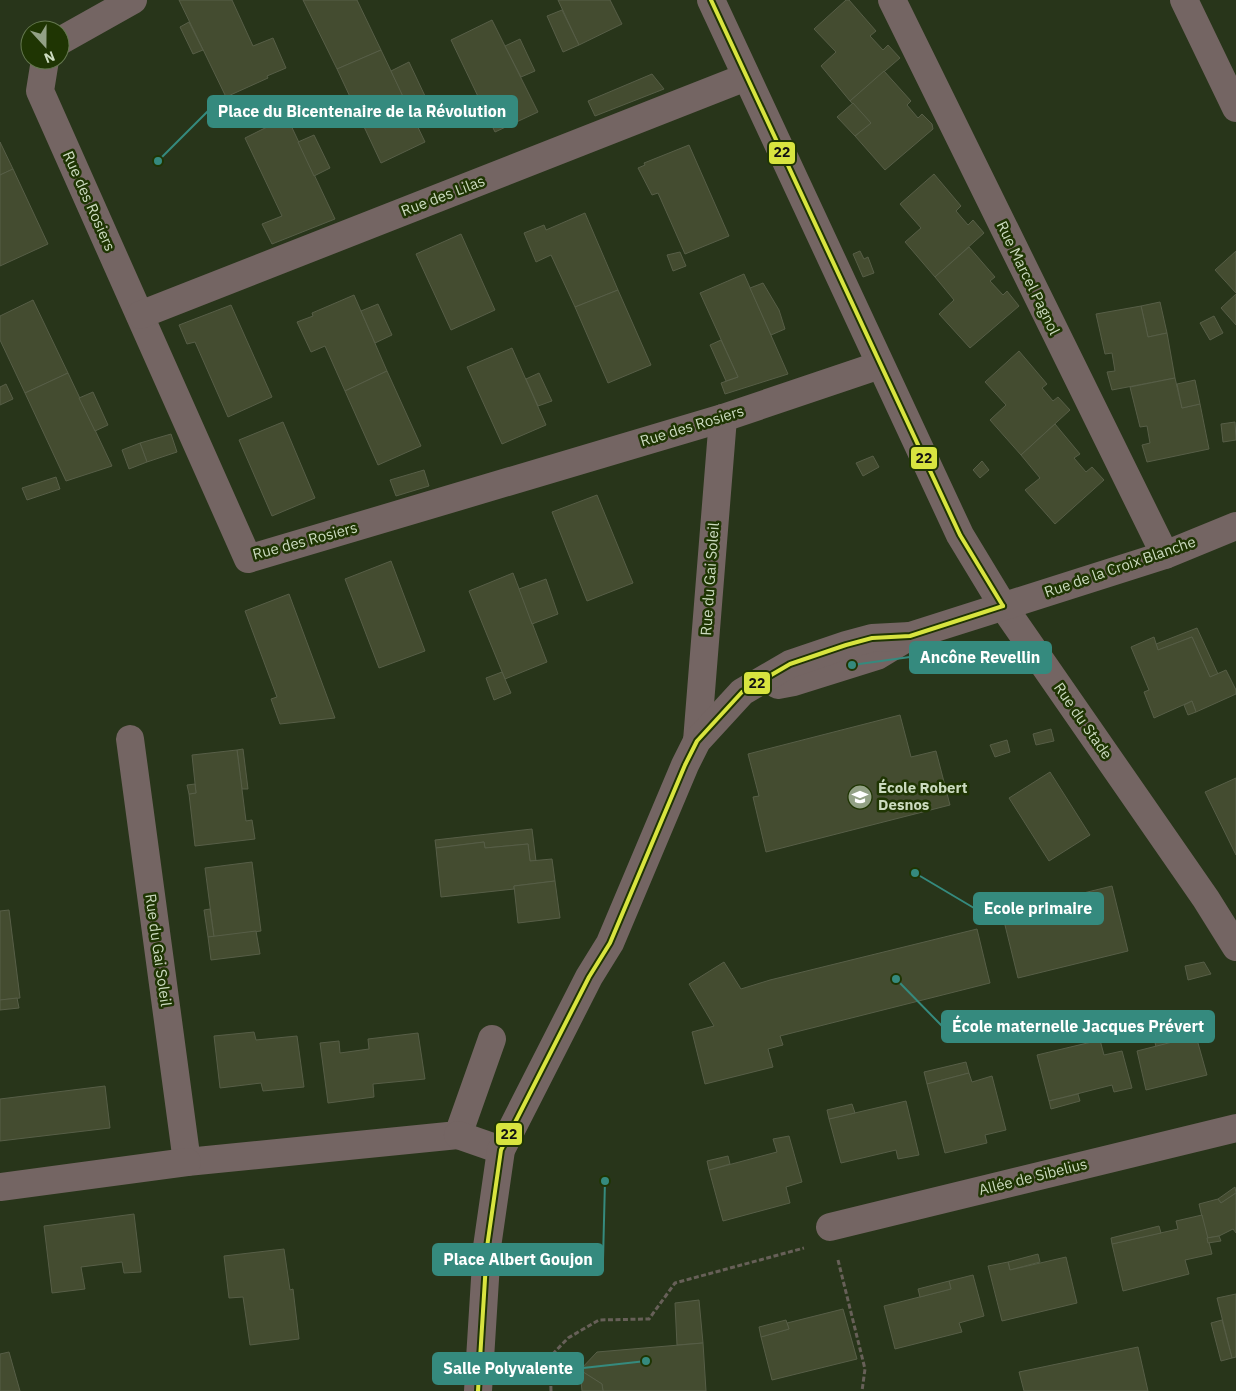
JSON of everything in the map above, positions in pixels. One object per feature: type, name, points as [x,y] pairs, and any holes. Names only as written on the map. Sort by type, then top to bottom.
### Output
[{"type":"street","points":[[70,36],[133,0]]},
{"type":"street","name":"Rue du Stade","points":[[710,0],[960,535],[1003,606],[1206,899],[1236,947]]},
{"type":"street","name":"Rue Marcel Pagnol","points":[[892,0],[1165,555]]},
{"type":"street","points":[[1184,0],[1236,108]]},
{"type":"street","name":"Rue des Rosiers","points":[[43,70],[40,91],[248,559],[723,418],[880,365]]},
{"type":"street","name":"Rue des Lilas","points":[[140,315],[746,77]]},
{"type":"street","name":"Rue du Gai Soleil","points":[[697,741],[723,418]]},
{"type":"street","name":"Rue de la Croix Blanche","points":[[697,741],[742,692],[794,682],[852,665],[877,656],[910,636],[1165,555],[1236,526]]},
{"type":"street","name":"Rue du Gai Soleil","points":[[130,739],[187,1162]]},
{"type":"street","points":[[478,1391],[487,1247],[501,1150],[589,977],[610,943],[685,765],[697,741]]},
{"type":"street","points":[[458,1135],[492,1039]]},
{"type":"street","name":"Allée de Sibelius","points":[[830,1227],[1236,1128]]},
{"type":"street","points":[[0,1187],[187,1162],[458,1135],[501,1150]]},
{"type":"path","points":[[551,1391],[550,1357],[568,1338],[599,1320],[650,1319],[675,1283],[818,1244],[830,1227]]},
{"type":"path","points":[[830,1227],[865,1369],[862,1391]]},
{"type":"building","points":[[179,0],[232,0],[253,46],[273,38],[286,68],[226,97]]},
{"type":"building","points":[[303,0],[357,0],[381,50],[337,69]]},
{"type":"building","points":[[558,0],[610,0],[622,24],[579,45]]},
{"type":"building","points":[[846,0],[849,0],[876,31],[870,36],[883,50],[888,45],[900,58],[850,101],[821,66],[836,52],[814,29]]},
{"type":"building","points":[[562,10],[579,45],[563,52],[547,16]]},
{"type":"building","points":[[492,20],[538,112],[495,132],[451,40]]},
{"type":"building","points":[[189,22],[203,50],[193,54],[180,27]]},
{"type":"building","points":[[520,39],[535,71],[521,77],[505,46]]},
{"type":"building","points":[[381,50],[425,142],[381,163],[337,69]]},
{"type":"building","points":[[409,62],[425,96],[407,105],[391,71]]},
{"type":"building","points":[[884,71],[911,101],[907,105],[918,118],[922,114],[932,124],[933,129],[885,170],[855,136],[871,123],[850,101]]},
{"type":"building","points":[[652,74],[664,89],[595,116],[588,101]]},
{"type":"building","points":[[853,103],[871,123],[855,136],[837,117]]},
{"type":"building","points":[[287,117],[335,219],[272,244],[262,224],[282,216],[245,138]]},
{"type":"building","points":[[314,135],[330,168],[314,176],[298,142]]},
{"type":"building","points":[[0,142],[13,169],[0,175]]},
{"type":"building","points":[[689,145],[729,236],[685,254],[658,193],[652,195],[638,168],[645,165],[644,163]]},
{"type":"building","points":[[13,169],[48,244],[0,266],[0,175]]},
{"type":"building","points":[[934,174],[961,206],[956,211],[968,225],[973,220],[984,233],[935,277],[905,242],[921,228],[900,204]]},
{"type":"building","points":[[585,213],[618,290],[575,307],[551,255],[536,262],[524,233],[544,225],[546,230]]},
{"type":"building","points":[[461,234],[495,310],[451,330],[416,254]]},
{"type":"building","points":[[969,247],[995,277],[990,281],[1003,295],[1007,291],[1019,306],[970,348],[939,314],[954,300],[935,277]]},
{"type":"building","points":[[860,251],[864,259],[868,257],[874,273],[863,277],[853,254]]},
{"type":"building","points":[[1236,251],[1236,293],[1215,270]]},
{"type":"building","points":[[680,252],[686,266],[673,271],[667,255]]},
{"type":"building","points":[[744,274],[788,374],[725,394],[721,383],[738,377],[700,293]]},
{"type":"building","points":[[763,283],[779,310],[785,329],[771,335],[750,288]]},
{"type":"building","points":[[618,290],[651,365],[608,383],[575,307]]},
{"type":"building","points":[[1236,294],[1236,325],[1221,308]]},
{"type":"building","points":[[354,295],[387,371],[345,391],[325,346],[311,352],[297,322],[313,316],[312,313]]},
{"type":"building","points":[[33,300],[68,373],[25,393],[0,340],[0,316]]},
{"type":"building","points":[[1160,302],[1167,333],[1148,337],[1141,306]]},
{"type":"building","points":[[378,304],[392,335],[375,343],[361,311]]},
{"type":"building","points":[[231,305],[272,397],[228,417],[195,342],[187,344],[179,325]]},
{"type":"building","points":[[1141,306],[1148,337],[1167,333],[1175,378],[1112,390],[1107,372],[1115,371],[1112,353],[1105,354],[1096,314]]},
{"type":"building","points":[[1214,316],[1223,333],[1210,340],[1200,323]]},
{"type":"building","points":[[721,340],[738,377],[726,381],[710,345]]},
{"type":"building","points":[[512,348],[546,425],[502,444],[467,367]]},
{"type":"building","points":[[1019,351],[1047,384],[1042,388],[1053,401],[1058,397],[1070,410],[1021,455],[990,420],[1006,405],[985,382]]},
{"type":"building","points":[[387,371],[421,446],[378,465],[345,391]]},
{"type":"building","points":[[68,373],[112,466],[66,481],[25,393]]},
{"type":"building","points":[[539,373],[552,401],[538,406],[526,379]]},
{"type":"building","points":[[1175,378],[1182,408],[1200,404],[1209,449],[1147,462],[1142,445],[1150,443],[1147,426],[1140,427],[1130,387]]},
{"type":"building","points":[[1195,380],[1200,404],[1182,408],[1177,384]]},
{"type":"building","points":[[6,384],[13,399],[0,405],[0,387]]},
{"type":"building","points":[[93,392],[108,425],[95,431],[79,398]]},
{"type":"building","points":[[283,422],[315,498],[272,516],[239,440]]},
{"type":"building","points":[[1235,422],[1236,440],[1223,442],[1221,424]]},
{"type":"building","points":[[1055,424],[1080,454],[1074,458],[1086,472],[1092,467],[1104,480],[1055,524],[1025,490],[1040,478],[1021,455]]},
{"type":"building","points":[[171,434],[177,452],[147,462],[140,443]]},
{"type":"building","points":[[140,443],[147,462],[129,469],[122,450]]},
{"type":"building","points":[[873,456],[879,467],[863,476],[856,463]]},
{"type":"building","points":[[982,461],[989,470],[980,478],[973,470]]},
{"type":"building","points":[[424,470],[429,486],[396,496],[390,480]]},
{"type":"building","points":[[56,477],[60,489],[27,500],[22,488]]},
{"type":"building","points":[[597,495],[633,583],[587,601],[552,512]]},
{"type":"building","points":[[391,561],[425,651],[379,668],[345,579]]},
{"type":"building","points":[[513,573],[547,662],[505,679],[469,591]]},
{"type":"building","points":[[546,579],[558,614],[532,624],[519,589]]},
{"type":"building","points":[[289,594],[335,718],[280,724],[271,699],[277,697],[245,611]]},
{"type":"building","points":[[1197,628],[1218,674],[1210,677],[1192,637],[1158,650],[1156,644]]},
{"type":"building","points":[[1154,637],[1158,650],[1192,637],[1210,677],[1226,670],[1236,690],[1236,694],[1196,712],[1192,701],[1154,718],[1144,692],[1149,690],[1131,647]]},
{"type":"building","points":[[502,672],[511,693],[494,700],[486,678]]},
{"type":"building","points":[[1192,701],[1196,712],[1188,715],[1184,705]]},
{"type":"building","points":[[900,715],[911,757],[936,751],[950,805],[766,852],[753,797],[759,796],[748,754]]},
{"type":"building","points":[[1051,729],[1054,741],[1036,745],[1033,734]]},
{"type":"building","points":[[1007,740],[1010,752],[995,757],[990,745]]},
{"type":"building","points":[[243,749],[248,789],[242,789],[237,750]]},
{"type":"building","points":[[237,750],[246,821],[252,820],[255,839],[195,846],[189,794],[196,793],[192,755]]},
{"type":"building","points":[[1050,772],[1090,835],[1049,861],[1009,798]]},
{"type":"building","points":[[1236,778],[1236,855],[1205,792]]},
{"type":"building","points":[[195,784],[196,793],[189,794],[187,785]]},
{"type":"building","points":[[532,829],[536,861],[530,861],[528,844],[485,848],[484,842],[436,848],[435,840]]},
{"type":"building","points":[[484,842],[485,848],[528,844],[530,861],[552,859],[555,881],[514,886],[514,889],[441,897],[436,848]]},
{"type":"building","points":[[252,862],[261,931],[214,937],[205,868]]},
{"type":"building","points":[[555,881],[560,918],[518,923],[514,886]]},
{"type":"building","points":[[1112,886],[1128,951],[1018,978],[1002,913]]},
{"type":"building","points":[[210,909],[214,937],[208,937],[204,910]]},
{"type":"building","points":[[9,910],[20,998],[0,1000],[0,911]]},
{"type":"building","points":[[977,929],[990,983],[780,1036],[783,1045],[768,1049],[773,1067],[705,1084],[692,1032],[714,1026],[689,984],[724,962],[741,989],[770,980]]},
{"type":"building","points":[[256,931],[260,954],[211,960],[208,937]]},
{"type":"building","points":[[1204,962],[1211,974],[1188,980],[1185,966]]},
{"type":"building","points":[[17,998],[19,1008],[0,1010],[0,1000]]},
{"type":"building","points":[[1192,1023],[1196,1036],[1156,1047],[1153,1033]]},
{"type":"building","points":[[254,1032],[256,1040],[297,1036],[304,1087],[263,1091],[261,1083],[220,1088],[214,1036]]},
{"type":"building","points":[[418,1033],[425,1079],[373,1084],[374,1097],[328,1103],[320,1043],[339,1041],[340,1053],[369,1049],[368,1039]]},
{"type":"building","points":[[1196,1036],[1207,1075],[1146,1090],[1137,1051]]},
{"type":"building","points":[[1100,1040],[1104,1055],[1122,1051],[1132,1088],[1114,1092],[1112,1085],[1049,1101],[1037,1055]]},
{"type":"building","points":[[966,1062],[969,1073],[927,1084],[924,1072]]},
{"type":"building","points":[[969,1073],[972,1082],[992,1076],[1006,1130],[985,1135],[987,1143],[945,1153],[927,1084]]},
{"type":"building","points":[[105,1086],[110,1128],[0,1141],[0,1099]]},
{"type":"building","points":[[1078,1094],[1080,1101],[1051,1109],[1049,1101]]},
{"type":"building","points":[[906,1101],[919,1155],[898,1159],[896,1150],[841,1163],[829,1119]]},
{"type":"building","points":[[852,1104],[855,1113],[829,1119],[827,1110]]},
{"type":"building","points":[[789,1136],[802,1182],[786,1187],[790,1203],[723,1221],[709,1170],[777,1152],[773,1139]]},
{"type":"building","points":[[728,1156],[730,1164],[709,1170],[707,1161]]},
{"type":"building","points":[[1235,1187],[1236,1193],[1221,1203],[1218,1199]]},
{"type":"building","points":[[1236,1193],[1236,1233],[1233,1229],[1219,1236],[1207,1238],[1199,1204],[1218,1199],[1221,1203]]},
{"type":"building","points":[[134,1214],[141,1272],[124,1273],[122,1262],[81,1267],[85,1289],[52,1293],[44,1226]]},
{"type":"building","points":[[1202,1215],[1212,1254],[1185,1260],[1189,1274],[1123,1291],[1112,1244],[1178,1229],[1176,1221]]},
{"type":"building","points":[[1159,1226],[1161,1233],[1112,1244],[1111,1238]]},
{"type":"building","points":[[1219,1236],[1221,1241],[1208,1243],[1207,1238]]},
{"type":"building","points":[[284,1249],[290,1290],[293,1289],[299,1339],[250,1345],[243,1297],[229,1298],[224,1256]]},
{"type":"building","points":[[1038,1254],[1040,1262],[1010,1270],[1008,1262]]},
{"type":"building","points":[[1066,1257],[1077,1303],[1002,1321],[988,1266],[1008,1262],[1010,1270]]},
{"type":"building","points":[[973,1275],[984,1316],[959,1323],[962,1332],[895,1349],[884,1306],[951,1289],[949,1281]]},
{"type":"building","points":[[949,1281],[951,1289],[920,1297],[918,1289]]},
{"type":"building","points":[[1236,1294],[1236,1357],[1232,1358],[1217,1298]]},
{"type":"building","points":[[699,1300],[703,1343],[677,1345],[675,1303]]},
{"type":"building","points":[[843,1309],[857,1359],[772,1380],[761,1337],[789,1329],[787,1323]]},
{"type":"building","points":[[786,1320],[789,1329],[761,1337],[759,1327]]},
{"type":"building","points":[[1222,1320],[1232,1358],[1221,1361],[1211,1323]]},
{"type":"building","points":[[703,1343],[706,1391],[603,1391],[602,1384],[580,1370],[597,1352]]},
{"type":"building","points":[[1138,1347],[1148,1391],[1024,1391],[1019,1372]]},
{"type":"building","points":[[9,1352],[20,1391],[0,1391],[0,1354]]},
{"type":"building","points":[[580,1370],[602,1384],[603,1391],[582,1391]]},
{"type":"transit line","name":"22","points":[[711,0],[960,535],[1003,606]]},
{"type":"transit line","name":"22","points":[[478,1391],[487,1247],[501,1150],[589,977],[610,943],[685,765],[697,741],[742,692],[790,664],[872,638],[910,636],[1003,606]]},
{"type":"place","name":"Place du Bicentenaire de la Révolution","points":[[158,161]]},
{"type":"place","name":"Ancône Revellin","points":[[852,665]]},
{"type":"place","name":"École Robert Desnos","points":[[860,797]]},
{"type":"place","name":"Ecole primaire","points":[[915,873]]},
{"type":"place","name":"École maternelle Jacques Prévert","points":[[896,979]]},
{"type":"place","name":"Place Albert Goujon","points":[[605,1181]]},
{"type":"place","name":"Salle Polyvalente","points":[[646,1361]]}]
